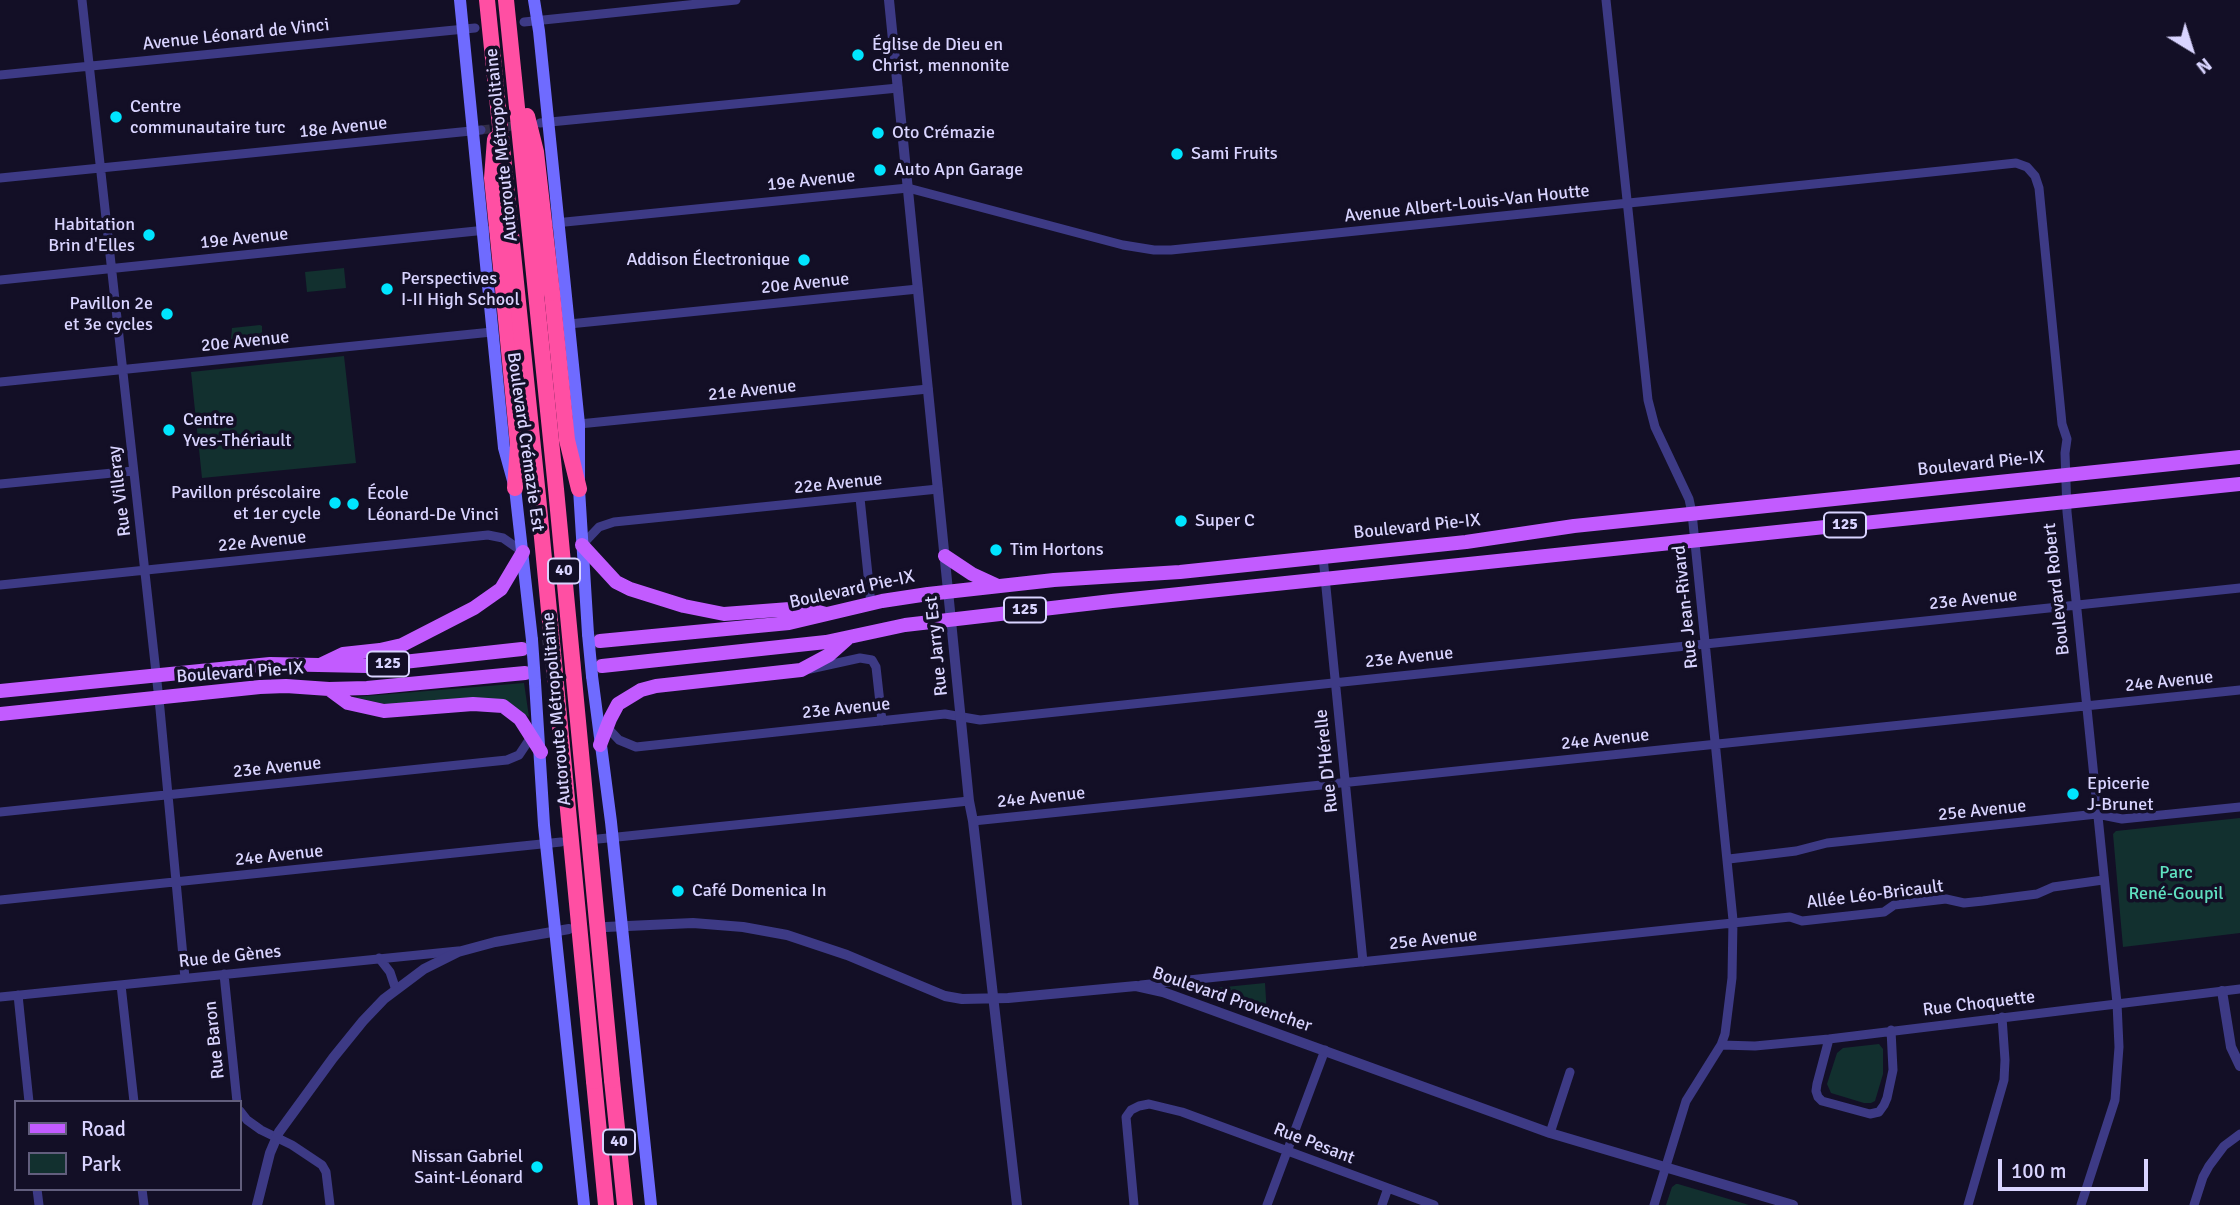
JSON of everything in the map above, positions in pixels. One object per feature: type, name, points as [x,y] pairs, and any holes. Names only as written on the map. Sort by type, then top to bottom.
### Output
[{"type":"highway","name":"Autoroute Métropolitaine","points":[[487,0],[606,1205]]},
{"type":"highway","name":"Autoroute Métropolitaine","points":[[506,0],[625,1205]]},
{"type":"highway","points":[[513,63],[536,152],[567,440],[579,489]]},
{"type":"highway","points":[[498,98],[492,178],[518,445],[514,488]]},
{"type":"main road","name":"Boulevard Crémazie Est","points":[[460,0],[469,28],[492,332],[504,447],[514,488],[523,552],[527,645],[536,730]]},
{"type":"main road","points":[[534,0],[531,22],[579,424],[582,545],[597,671],[596,713],[622,926],[651,1205]]},
{"type":"main road","name":"Boulevard Pie-IX","points":[[594,637],[766,626],[871,604],[998,586],[1180,572],[1466,542],[1574,526],[1692,513],[2240,457]]},
{"type":"main road","name":"125","points":[[597,671],[847,639],[905,625],[951,619],[2240,484]]},
{"type":"main road","points":[[582,545],[616,582],[684,606],[724,614],[803,608],[828,614]]},
{"type":"main road","points":[[318,666],[343,654],[398,646],[474,608],[501,589],[523,552]]},
{"type":"main road","points":[[946,556],[972,574],[998,586]]},
{"type":"main road","points":[[600,745],[618,704],[642,690],[656,686],[801,670],[829,655],[847,639]]},
{"type":"main road","name":"Boulevard Pie-IX","points":[[0,691],[280,663],[367,666],[527,645]]},
{"type":"main road","name":"Boulevard Pie-IX","points":[[0,714],[268,686],[380,688],[530,677]]},
{"type":"main road","points":[[329,689],[348,703],[376,710],[498,705],[508,708],[536,730],[541,752],[546,844],[583,1205]]},
{"type":"street","name":"Rue Villeray","points":[[82,0],[159,698],[185,978]]},
{"type":"street","points":[[531,22],[736,0]]},
{"type":"street","name":"Rue Jarry Est","points":[[889,0],[969,801],[974,821],[1017,1205]]},
{"type":"street","name":"Rue Jean-Rivard","points":[[1606,0],[1649,408],[1689,499],[1692,513],[1729,859],[1733,925],[1729,1011],[1721,1045],[1686,1101],[1654,1205]]},
{"type":"street","name":"Avenue Léonard de Vinci","points":[[0,75],[469,28]]},
{"type":"street","points":[[544,123],[898,88]]},
{"type":"street","name":"18e Avenue","points":[[0,178],[476,130]]},
{"type":"street","name":"Avenue Albert-Louis-Van Houtte","points":[[908,188],[1123,245],[1188,250],[2013,164],[2023,165],[2032,173]]},
{"type":"street","name":"Boulevard Robert","points":[[2032,173],[2039,188],[2062,424],[2067,439],[2066,502],[2117,1003],[2119,1047],[2115,1100],[2081,1205]]},
{"type":"street","name":"19e Avenue","points":[[554,223],[908,188]]},
{"type":"street","name":"19e Avenue","points":[[0,280],[486,230]]},
{"type":"street","name":"20e Avenue","points":[[569,324],[918,289]]},
{"type":"street","name":"20e Avenue","points":[[0,382],[492,332]]},
{"type":"street","name":"21e Avenue","points":[[579,424],[928,389]]},
{"type":"street","points":[[0,484],[133,471]]},
{"type":"street","name":"22e Avenue","points":[[582,545],[599,527],[614,522],[938,489]]},
{"type":"street","points":[[860,498],[871,604]]},
{"type":"street","name":"22e Avenue","points":[[0,585],[488,535],[503,538],[523,552]]},
{"type":"street","name":"Rue D'Hérelle","points":[[1323,557],[1363,962]]},
{"type":"street","name":"23e Avenue","points":[[596,713],[619,740],[636,747],[945,713],[980,720],[2240,588]]},
{"type":"street","points":[[801,670],[828,667],[863,658],[872,660],[876,669],[882,721]]},
{"type":"street","name":"24e Avenue","points":[[974,821],[2240,690]]},
{"type":"street","name":"23e Avenue","points":[[0,812],[507,760],[519,755],[536,730]]},
{"type":"street","points":[[598,839],[969,801]]},
{"type":"street","name":"25e Avenue","points":[[1729,859],[1797,851],[1827,843],[2097,814],[2122,819],[2240,807]]},
{"type":"street","name":"24e Avenue","points":[[0,900],[561,842]]},
{"type":"street","name":"Allée Léo-Bricault","points":[[1733,925],[1790,917],[1802,921],[1884,912],[1894,905],[1946,899],[1965,903],[1983,901],[2037,894],[2053,887],[2103,880]]},
{"type":"street","name":"Boulevard Provencher","points":[[607,927],[693,923],[743,927],[788,935],[847,955],[945,996],[961,999],[1136,986],[1188,1000],[1550,1133],[1793,1205]]},
{"type":"street","name":"25e Avenue","points":[[1136,986],[1733,925]]},
{"type":"street","points":[[257,1205],[276,1137],[302,1098],[352,1035],[396,990],[431,965],[463,950],[569,929]]},
{"type":"street","name":"Rue de Gènes","points":[[0,997],[463,950]]},
{"type":"street","points":[[379,958],[390,972],[396,990]]},
{"type":"street","name":"Rue Baron","points":[[224,974],[237,1100]]},
{"type":"street","points":[[121,985],[134,1100]]},
{"type":"street","name":"Rue Choquette","points":[[1721,1045],[1755,1046],[1829,1039],[2240,989]]},
{"type":"street","points":[[2222,991],[2231,1047],[2240,1066]]},
{"type":"street","points":[[18,995],[29,1100]]},
{"type":"street","points":[[1968,1205],[2004,1080],[2002,1017]]},
{"type":"street","points":[[1829,1039],[1817,1084],[1818,1097],[1822,1101],[1870,1114],[1879,1112],[1887,1098],[1893,1070],[1891,1030]]},
{"type":"street","points":[[1267,1205],[1325,1050]]},
{"type":"street","points":[[1550,1133],[1570,1072]]},
{"type":"street","name":"Rue Pesant","points":[[1134,1205],[1126,1117],[1131,1110],[1149,1104],[1182,1112],[1434,1205]]},
{"type":"street","points":[[242,1113],[253,1124],[292,1144],[322,1165],[326,1172],[330,1205]]},
{"type":"street","points":[[2194,1205],[2209,1166],[2224,1146],[2240,1133]]},
{"type":"street","points":[[1382,1205],[1388,1188]]},
{"type":"green space","points":[[344,268],[346,288],[307,292],[305,272]]},
{"type":"green space","points":[[260,325],[262,337],[231,339],[232,328]]},
{"type":"green space","points":[[344,356],[356,463],[202,478],[191,372]]},
{"type":"green space","points":[[524,683],[529,717],[505,702],[394,706],[354,697]]},
{"type":"green space","name":"Parc René-Goupil","points":[[2240,818],[2240,933],[2123,947],[2113,834],[2116,831]]},
{"type":"green space","points":[[1265,983],[1267,1015],[1204,990],[1205,989]]},
{"type":"green space","points":[[1879,1044],[1883,1049],[1883,1074],[1875,1101],[1864,1103],[1831,1093],[1827,1084],[1837,1053],[1843,1048]]},
{"type":"green space","points":[[1676,1184],[1749,1205],[1666,1205],[1672,1187]]},
{"type":"tunnel","points":[[481,130],[521,125]]},
{"type":"tunnel","points":[[522,649],[600,641]]},
{"type":"tunnel","points":[[525,673],[602,666]]},
{"type":"place","name":"Église de Dieu en Christ, mennonite","points":[[858,55]]},
{"type":"place","name":"Centre communautaire turc","points":[[116,117]]},
{"type":"place","name":"Oto Crémazie","points":[[878,133]]},
{"type":"place","name":"Sami Fruits","points":[[1177,154]]},
{"type":"place","name":"Auto Apn Garage","points":[[880,170]]},
{"type":"place","name":"Habitation Brin d'Elles","points":[[149,235]]},
{"type":"place","name":"Addison Électronique","points":[[804,260]]},
{"type":"place","name":"Perspectives I-II High School","points":[[387,289]]},
{"type":"place","name":"Pavillon 2e et 3e cycles","points":[[167,314]]},
{"type":"place","name":"Centre Yves-Thériault","points":[[169,430]]},
{"type":"place","name":"Pavillon préscolaire et 1er cycle","points":[[335,503]]},
{"type":"place","name":"École Léonard-De Vinci","points":[[353,504]]},
{"type":"place","name":"Super C","points":[[1181,521]]},
{"type":"place","name":"Tim Hortons","points":[[996,550]]},
{"type":"place","name":"Epicerie J-Brunet","points":[[2073,794]]},
{"type":"place","name":"Café Domenica In","points":[[678,891]]},
{"type":"place","name":"Nissan Gabriel Saint-Léonard","points":[[537,1167]]}]
